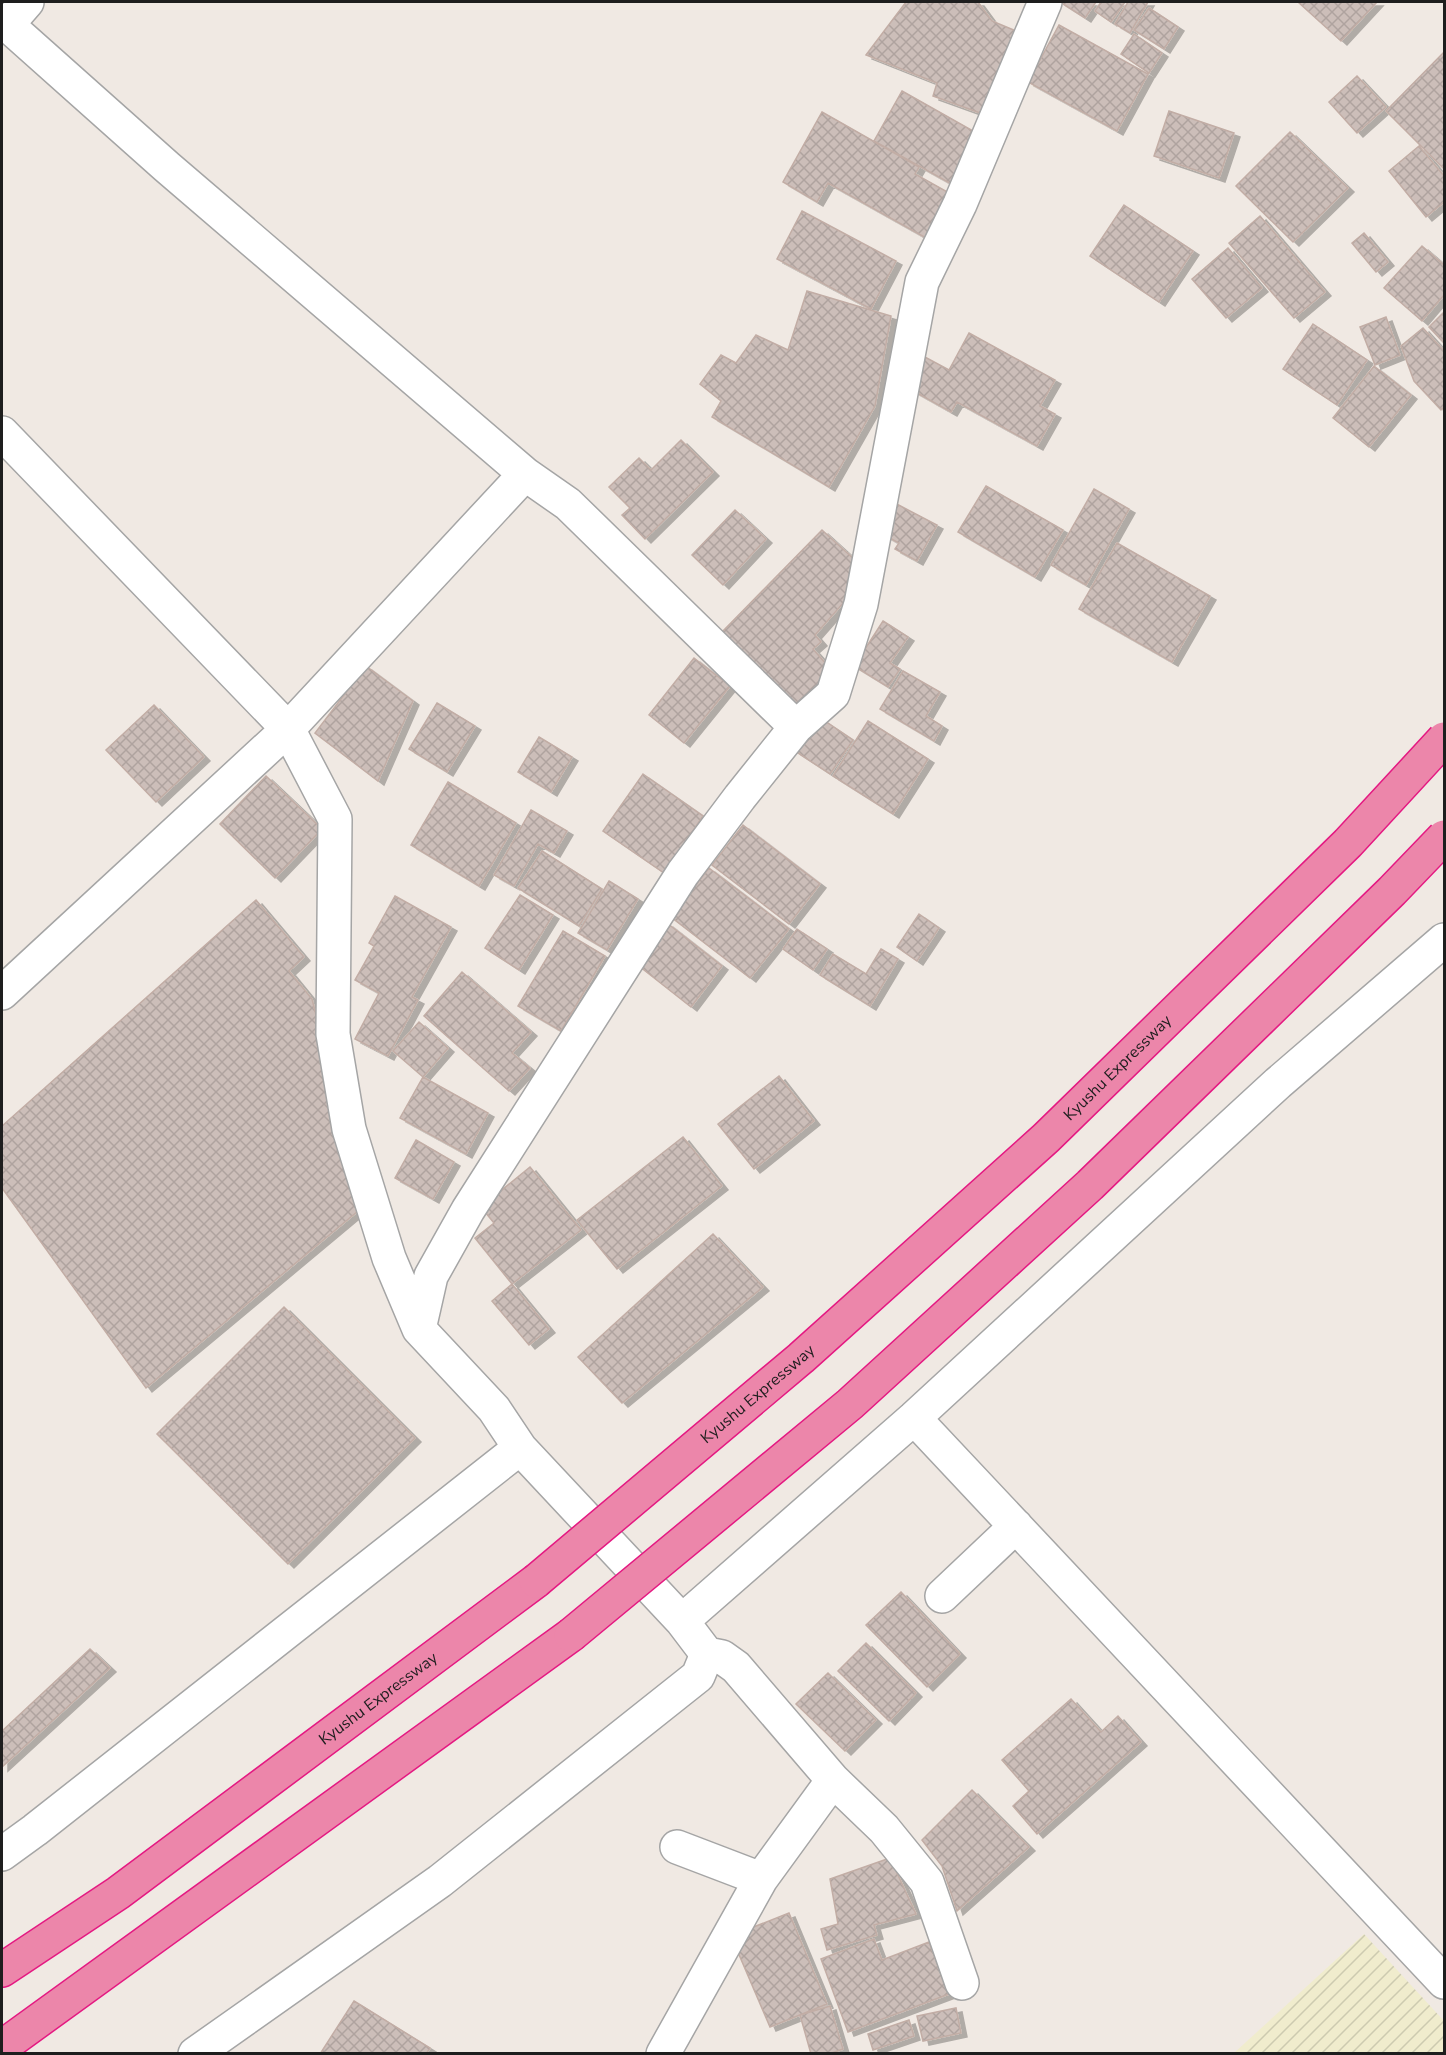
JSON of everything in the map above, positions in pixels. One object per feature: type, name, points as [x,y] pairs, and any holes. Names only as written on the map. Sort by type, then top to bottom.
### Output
[{"type":"highway","name":"Kyushu Expressway","points":[[2,1970],[118,1893],[536,1581],[801,1358],[1046,1138],[1348,843],[1444,739]]},
{"type":"highway","points":[[2,2047],[571,1635],[850,1404],[1090,1185],[1444,837]]},
{"type":"street","points":[[419,1329],[431,1276],[474,1200],[683,873],[796,727],[833,694],[861,604],[922,282],[960,204],[1046,2]]},
{"type":"street","points":[[12,15],[176,174],[525,474],[568,504],[796,727]]},
{"type":"street","points":[[2,433],[288,729],[335,819],[333,1034],[349,1129],[389,1258],[419,1329],[494,1409],[520,1448],[682,1622],[707,1654],[722,1657],[736,1666],[833,1780],[884,1829],[927,1882],[962,1983]]},
{"type":"street","points":[[2,993],[288,729],[525,474]]},
{"type":"street","points":[[682,1622],[914,1418],[1278,1083],[1444,940]]},
{"type":"street","points":[[914,1418],[1444,1982]]},
{"type":"street","points":[[2,1854],[204,1698],[520,1448]]},
{"type":"street","points":[[942,1596],[1016,1526]]},
{"type":"street","points":[[195,2054],[440,1881],[698,1676],[707,1654]]},
{"type":"street","points":[[663,2054],[761,1879],[833,1780]]},
{"type":"street","points":[[677,1846],[761,1879]]},
{"type":"shaded area","points":[[1364,1934],[1444,2021],[1444,2053],[1234,2053]]},
{"type":"building","points":[[906,2],[978,2],[992,21],[1016,31],[983,114],[933,96],[937,83],[866,55]]},
{"type":"building","points":[[1060,2],[1096,2],[1085,18]]},
{"type":"building","points":[[1101,2],[1125,2],[1111,22],[1095,11]]},
{"type":"building","points":[[1128,2],[1148,2],[1130,33],[1115,24]]},
{"type":"building","points":[[1298,2],[1377,2],[1341,41]]},
{"type":"building","points":[[1149,8],[1178,27],[1164,49],[1134,30]]},
{"type":"building","points":[[1059,25],[1148,74],[1117,131],[1028,82]]},
{"type":"building","points":[[1134,34],[1162,53],[1149,73],[1121,54]]},
{"type":"building","points":[[1444,52],[1444,169],[1386,111]]},
{"type":"building","points":[[1357,76],[1386,107],[1357,133],[1329,102]]},
{"type":"building","points":[[902,91],[982,136],[955,186],[874,141]]},
{"type":"building","points":[[1169,111],[1234,133],[1219,178],[1154,156]]},
{"type":"building","points":[[822,112],[919,167],[915,174],[951,194],[926,238],[828,183],[817,202],[783,182]]},
{"type":"building","points":[[1290,132],[1348,188],[1293,242],[1236,186]]},
{"type":"building","points":[[1419,146],[1444,176],[1444,202],[1426,217],[1389,171]]},
{"type":"building","points":[[1124,205],[1193,251],[1159,302],[1090,256]]},
{"type":"building","points":[[802,211],[896,261],[871,309],[777,259]]},
{"type":"building","points":[[1260,216],[1325,292],[1294,318],[1229,243]]},
{"type":"building","points":[[1364,233],[1388,262],[1376,272],[1352,243]]},
{"type":"building","points":[[1422,246],[1444,265],[1444,295],[1422,321],[1384,288]]},
{"type":"building","points":[[1228,248],[1262,288],[1226,318],[1192,279]]},
{"type":"building","points":[[807,291],[891,316],[875,406],[829,487],[712,417],[721,401],[700,384],[721,355],[736,363],[756,335],[788,350]]},
{"type":"building","points":[[1444,312],[1444,343],[1429,327]]},
{"type":"building","points":[[1386,317],[1400,355],[1375,365],[1360,327]]},
{"type":"building","points":[[1313,324],[1367,360],[1337,405],[1283,369]]},
{"type":"building","points":[[1423,328],[1444,351],[1444,407],[1441,410],[1414,381],[1401,346]]},
{"type":"building","points":[[969,333],[1055,380],[1040,406],[1055,414],[1037,446],[957,402],[951,412],[908,388],[925,357],[949,370]]},
{"type":"building","points":[[1374,366],[1411,395],[1369,447],[1333,418]]},
{"type":"building","points":[[681,440],[713,472],[645,539],[622,515],[630,508],[609,487],[639,458],[651,470]]},
{"type":"building","points":[[986,486],[1063,530],[1035,577],[958,532]]},
{"type":"building","points":[[1094,489],[1129,509],[1086,585],[1051,565]]},
{"type":"building","points":[[889,500],[937,525],[917,561],[895,549],[899,543],[873,529]]},
{"type":"building","points":[[735,510],[766,539],[723,585],[692,555]]},
{"type":"building","points":[[822,530],[856,561],[845,601],[815,635],[821,642],[813,649],[833,672],[788,711],[721,633]]},
{"type":"building","points":[[1117,543],[1210,596],[1172,662],[1079,609]]},
{"type":"building","points":[[883,621],[908,637],[890,663],[900,669],[888,687],[854,666]]},
{"type":"building","points":[[694,658],[730,686],[684,743],[649,715]]},
{"type":"building","points":[[366,666],[413,701],[378,781],[315,733]]},
{"type":"building","points":[[903,671],[940,692],[926,716],[942,726],[934,741],[880,709]]},
{"type":"building","points":[[437,703],[475,726],[447,772],[409,749]]},
{"type":"building","points":[[154,705],[204,757],[156,802],[106,750]]},
{"type":"building","points":[[819,717],[853,740],[830,774],[795,751]]},
{"type":"building","points":[[868,721],[928,759],[893,814],[833,776]]},
{"type":"building","points":[[539,737],[572,757],[551,792],[518,772]]},
{"type":"building","points":[[643,774],[703,816],[664,873],[603,831]]},
{"type":"building","points":[[266,776],[322,829],[275,878],[220,824]]},
{"type":"building","points":[[448,782],[516,823],[479,886],[411,845]]},
{"type":"building","points":[[531,810],[567,831],[554,853],[538,844],[514,886],[494,875]]},
{"type":"building","points":[[743,825],[820,884],[789,924],[712,865]]},
{"type":"building","points":[[542,851],[602,889],[579,926],[518,888]]},
{"type":"building","points":[[709,868],[789,929],[750,978],[671,917]]},
{"type":"building","points":[[609,881],[638,899],[607,950],[578,933]]},
{"type":"building","points":[[520,895],[553,915],[519,970],[485,948]]},
{"type":"building","points":[[395,896],[451,927],[412,997],[418,1000],[388,1056],[355,1039],[379,993],[355,980],[374,946],[369,943]]},
{"type":"building","points":[[256,900],[304,957],[289,971],[312,999],[364,1206],[146,1388],[2,1188],[2,1126]]},
{"type":"building","points":[[919,914],[939,928],[917,961],[897,947]]},
{"type":"building","points":[[667,923],[722,966],[691,1007],[635,963]]},
{"type":"building","points":[[797,929],[827,949],[813,970],[783,949]]},
{"type":"building","points":[[563,931],[605,956],[561,1031],[518,1006]]},
{"type":"building","points":[[881,949],[898,959],[870,1006],[820,975],[833,954],[866,974]]},
{"type":"building","points":[[462,972],[531,1032],[512,1053],[530,1068],[509,1091],[424,1016]]},
{"type":"building","points":[[419,1022],[448,1048],[423,1077],[393,1051]]},
{"type":"building","points":[[779,1076],[814,1121],[754,1169],[718,1124]]},
{"type":"building","points":[[423,1077],[488,1113],[466,1154],[400,1118]]},
{"type":"building","points":[[683,1137],[722,1186],[617,1269],[577,1220]]},
{"type":"building","points":[[416,1140],[454,1162],[433,1199],[395,1178]]},
{"type":"building","points":[[530,1167],[581,1230],[512,1284],[475,1238],[494,1223],[481,1207]]},
{"type":"building","points":[[713,1234],[763,1287],[622,1403],[578,1357]]},
{"type":"building","points":[[512,1284],[549,1329],[529,1345],[492,1301]]},
{"type":"building","points":[[284,1307],[415,1438],[288,1564],[157,1434]]},
{"type":"building","points":[[901,1592],[960,1654],[927,1687],[866,1625]]},
{"type":"building","points":[[866,1643],[916,1693],[889,1721],[838,1671]]},
{"type":"building","points":[[90,1649],[110,1668],[2,1767],[2,1731]]},
{"type":"building","points":[[828,1673],[876,1720],[845,1751],[796,1704]]},
{"type":"building","points":[[1071,1699],[1101,1732],[1118,1716],[1141,1742],[1037,1834],[1013,1806],[1029,1791],[1002,1760]]},
{"type":"building","points":[[972,1790],[1029,1847],[957,1911],[942,1866],[922,1840]]},
{"type":"building","points":[[890,1858],[916,1914],[874,1925],[877,1935],[827,1950],[821,1929],[838,1924],[830,1879]]},
{"type":"building","points":[[789,1913],[827,2004],[770,2027],[731,1936]]},
{"type":"building","points":[[874,1939],[882,1960],[929,1942],[949,1994],[848,2032],[821,1959]]},
{"type":"building","points":[[354,2001],[430,2048],[426,2054],[320,2054]]},
{"type":"building","points":[[830,2006],[843,2049],[829,2054],[811,2054],[800,2015]]},
{"type":"building","points":[[956,2008],[961,2033],[923,2041],[917,2016]]},
{"type":"building","points":[[909,2020],[914,2036],[873,2050],[868,2034]]}]
